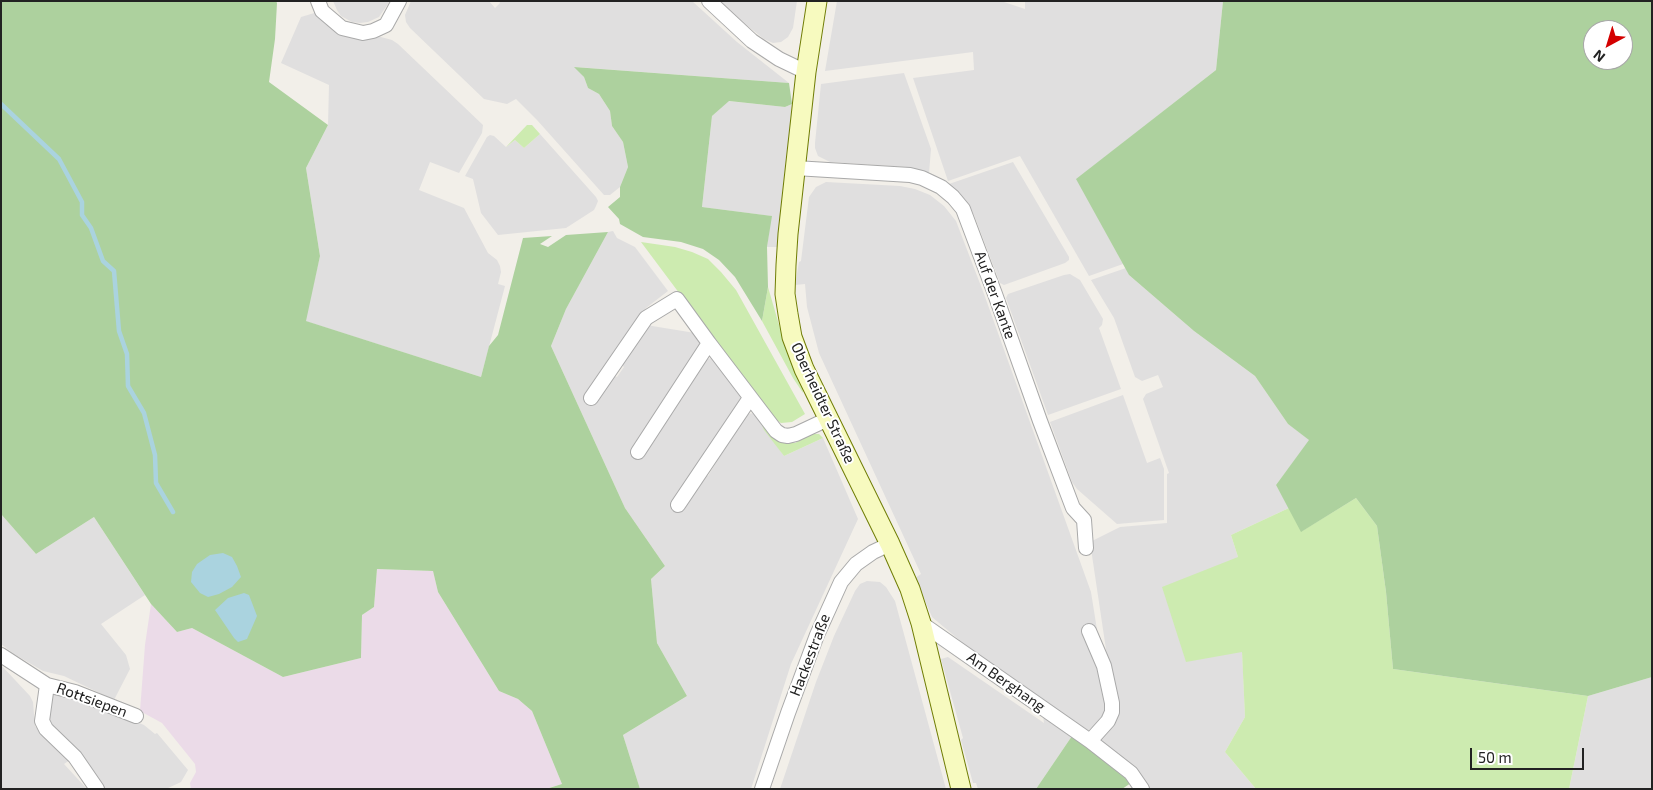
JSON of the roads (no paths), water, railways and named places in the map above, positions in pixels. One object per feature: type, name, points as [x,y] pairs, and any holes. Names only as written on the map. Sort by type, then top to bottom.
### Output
[{"type":"street","points":[[318,1],[322,11],[342,28],[362,33],[373,31],[386,24],[399,1]]},
{"type":"street","points":[[709,1],[752,42],[779,59],[806,72]]},
{"type":"street","name":"Oberheidter Straße","points":[[817,1],[806,72],[786,265],[786,294],[792,337],[804,369],[890,544],[910,589],[921,623],[961,789]]},
{"type":"street","name":"Auf der Kante","points":[[795,168],[910,175],[922,178],[941,187],[963,209],[1073,508],[1084,520],[1086,548]]},
{"type":"street","points":[[591,398],[646,318],[677,299],[776,431],[788,436],[828,419]]},
{"type":"street","points":[[638,452],[709,343]]},
{"type":"street","points":[[678,505],[750,398]]},
{"type":"street","name":"Hackestraße","points":[[762,789],[817,635],[841,582],[856,564],[873,552],[890,544]]},
{"type":"street","name":"Am Berghang","points":[[921,623],[1090,741],[1131,773],[1142,789]]},
{"type":"street","points":[[1089,631],[1104,666],[1112,703],[1112,712],[1108,721],[1090,741]]},
{"type":"street","name":"Rottsiepen","points":[[1,655],[47,685],[76,692],[136,716]]},
{"type":"street","points":[[47,685],[42,721],[46,730],[75,757],[98,789]]},
{"type":"water","points":[[223,553],[232,557],[241,577],[232,587],[208,597],[200,593],[191,582],[192,572],[197,564],[210,555]]},
{"type":"water","points":[[244,593],[249,595],[257,616],[247,639],[238,642],[215,610],[228,598]]},
{"type":"waterway","points":[[1,104],[59,159],[82,202],[82,215],[91,228],[103,261],[114,271],[119,331],[127,354],[128,386],[144,413],[155,455],[156,483],[173,512]]}]
